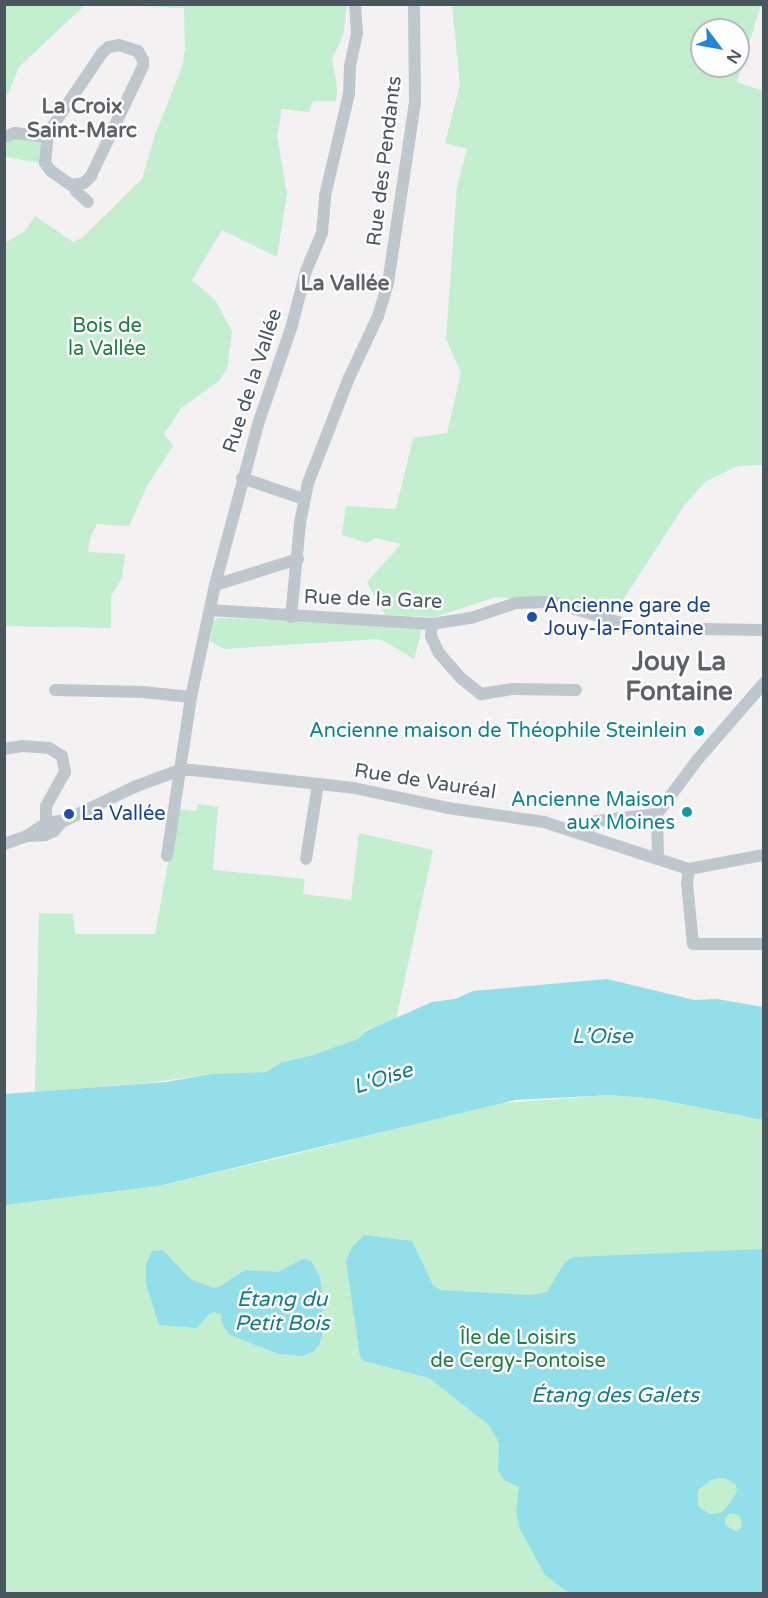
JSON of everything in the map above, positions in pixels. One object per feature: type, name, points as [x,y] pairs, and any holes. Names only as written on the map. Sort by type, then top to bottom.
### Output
[{"type":"street","name":"Rue de la Vallée","points":[[167,856],[191,698],[215,585],[242,478],[264,405],[292,325],[306,271],[322,232],[326,196],[349,94],[350,66],[357,33],[355,4]]},
{"type":"street","name":"Rue des Pendants","points":[[291,617],[304,499],[349,378],[378,316],[388,283],[415,102],[414,4]]},
{"type":"street","points":[[119,45],[135,49],[140,53],[143,60],[141,70],[91,176],[84,183],[75,186],[67,184],[47,167],[44,156],[46,137],[106,49],[119,45]]},
{"type":"street","points":[[4,137],[15,133],[46,137]]},
{"type":"street","points":[[75,186],[76,191],[88,202]]},
{"type":"street","points":[[242,478],[304,499]]},
{"type":"street","points":[[215,585],[298,559]]},
{"type":"street","name":"Rue de la Gare","points":[[210,610],[291,617],[432,624],[471,618],[516,603],[552,602],[637,628],[764,630]]},
{"type":"street","points":[[432,624],[431,636],[435,647],[461,678],[481,694],[512,689],[576,690]]},
{"type":"street","points":[[658,858],[657,814],[698,759],[764,683]]},
{"type":"street","points":[[55,690],[143,692],[191,698]]},
{"type":"street","points":[[4,749],[22,746],[49,748],[62,756],[65,772],[46,806],[46,823]]},
{"type":"street","points":[[4,844],[27,836],[46,823],[63,821],[134,787],[180,770]]},
{"type":"street","name":"Rue de Vauréal","points":[[180,770],[374,791],[448,808],[544,822],[689,869]]},
{"type":"street","points":[[306,859],[318,784]]},
{"type":"street","points":[[583,834],[597,821],[657,814]]},
{"type":"street","points":[[27,836],[45,835],[54,831],[63,821]]},
{"type":"street","points":[[764,855],[689,869],[687,883],[693,944],[764,944]]},
{"type":"green space","points":[[4,5],[85,5],[19,67],[8,94],[5,94]]},
{"type":"green space","name":"Bois de la Vallée","points":[[114,5],[347,5],[343,36],[332,59],[337,88],[336,101],[313,101],[309,112],[282,109],[277,136],[287,194],[277,257],[222,230],[192,280],[216,301],[232,332],[227,369],[219,381],[181,408],[164,434],[173,446],[147,486],[129,526],[97,524],[90,538],[88,552],[125,554],[122,578],[111,596],[111,628],[5,626],[5,243],[25,231],[35,216],[73,242],[82,238],[142,179],[155,135],[182,67],[185,50],[184,8]]},
{"type":"green space","points":[[452,5],[761,5],[750,40],[750,18],[690,18],[690,78],[738,78],[737,82],[763,91],[763,465],[738,466],[706,481],[684,506],[619,606],[496,597],[435,617],[385,615],[367,582],[401,544],[375,538],[368,543],[342,535],[346,506],[396,509],[413,438],[447,433],[461,373],[446,339],[457,186],[467,149],[445,143],[460,84]]},
{"type":"green space","points":[[12,136],[41,142],[41,163],[6,157],[5,144]]},
{"type":"green space","points":[[218,618],[384,625],[421,629],[414,659],[377,639],[224,649],[210,641],[213,622]]},
{"type":"green space","points":[[198,804],[218,807],[213,870],[305,879],[303,894],[351,900],[359,833],[433,850],[396,1019],[366,1030],[358,1039],[266,1072],[211,1074],[147,1083],[35,1092],[39,913],[73,914],[75,934],[155,934],[178,809],[196,811]]},
{"type":"green space","name":"Île de Loisirs de Cergy-Pontoise","points":[[611,1095],[657,1099],[763,1120],[763,1593],[5,1593],[4,1205],[158,1186],[288,1156],[491,1104]]},
{"type":"water","name":"L’Oise","points":[[607,979],[694,1000],[717,999],[763,1007],[763,1120],[657,1099],[611,1095],[515,1100],[158,1186],[5,1205],[5,1094],[166,1082],[211,1074],[266,1072],[281,1063],[313,1055],[358,1039],[366,1031],[432,1002],[455,999],[473,991]]},
{"type":"water","name":"Étang des Galets","points":[[364,1235],[412,1241],[433,1285],[440,1290],[531,1295],[547,1292],[565,1262],[573,1257],[763,1249],[763,1593],[569,1593],[545,1575],[520,1529],[516,1512],[519,1487],[504,1480],[498,1470],[499,1443],[489,1425],[429,1378],[364,1361],[360,1356],[346,1261],[352,1247]],"holes":[[[725,1478],[736,1485],[737,1492],[720,1513],[709,1514],[698,1506],[698,1490],[713,1479]],[[730,1513],[739,1515],[741,1519],[742,1527],[737,1532],[725,1525],[725,1518]]]},
{"type":"water","name":"Étang du Petit Bois","points":[[163,1250],[190,1279],[213,1288],[219,1287],[245,1270],[278,1272],[303,1259],[311,1261],[320,1277],[323,1299],[323,1332],[319,1345],[314,1351],[303,1356],[279,1354],[230,1335],[223,1326],[221,1314],[214,1312],[208,1315],[197,1328],[159,1325],[146,1284],[146,1264],[152,1251]]},
{"type":"place","name":"Ancienne gare de Jouy-la-Fontaine","points":[[532,617]]},
{"type":"place","name":"Ancienne maison de Théophile Steinlein","points":[[699,731]]},
{"type":"place","name":"Ancienne Maison aux Moines","points":[[687,812]]},
{"type":"place","name":"La Vallée","points":[[69,814]]},
{"type":"district","name":"La Croix Saint-Marc","points":[[82,119]]},
{"type":"district","name":"La Vallée","points":[[345,284]]},
{"type":"district","name":"Jouy La Fontaine","points":[[679,677]]},
{"type":"water label","name":"L'Oise","points":[[383,1079]]}]
